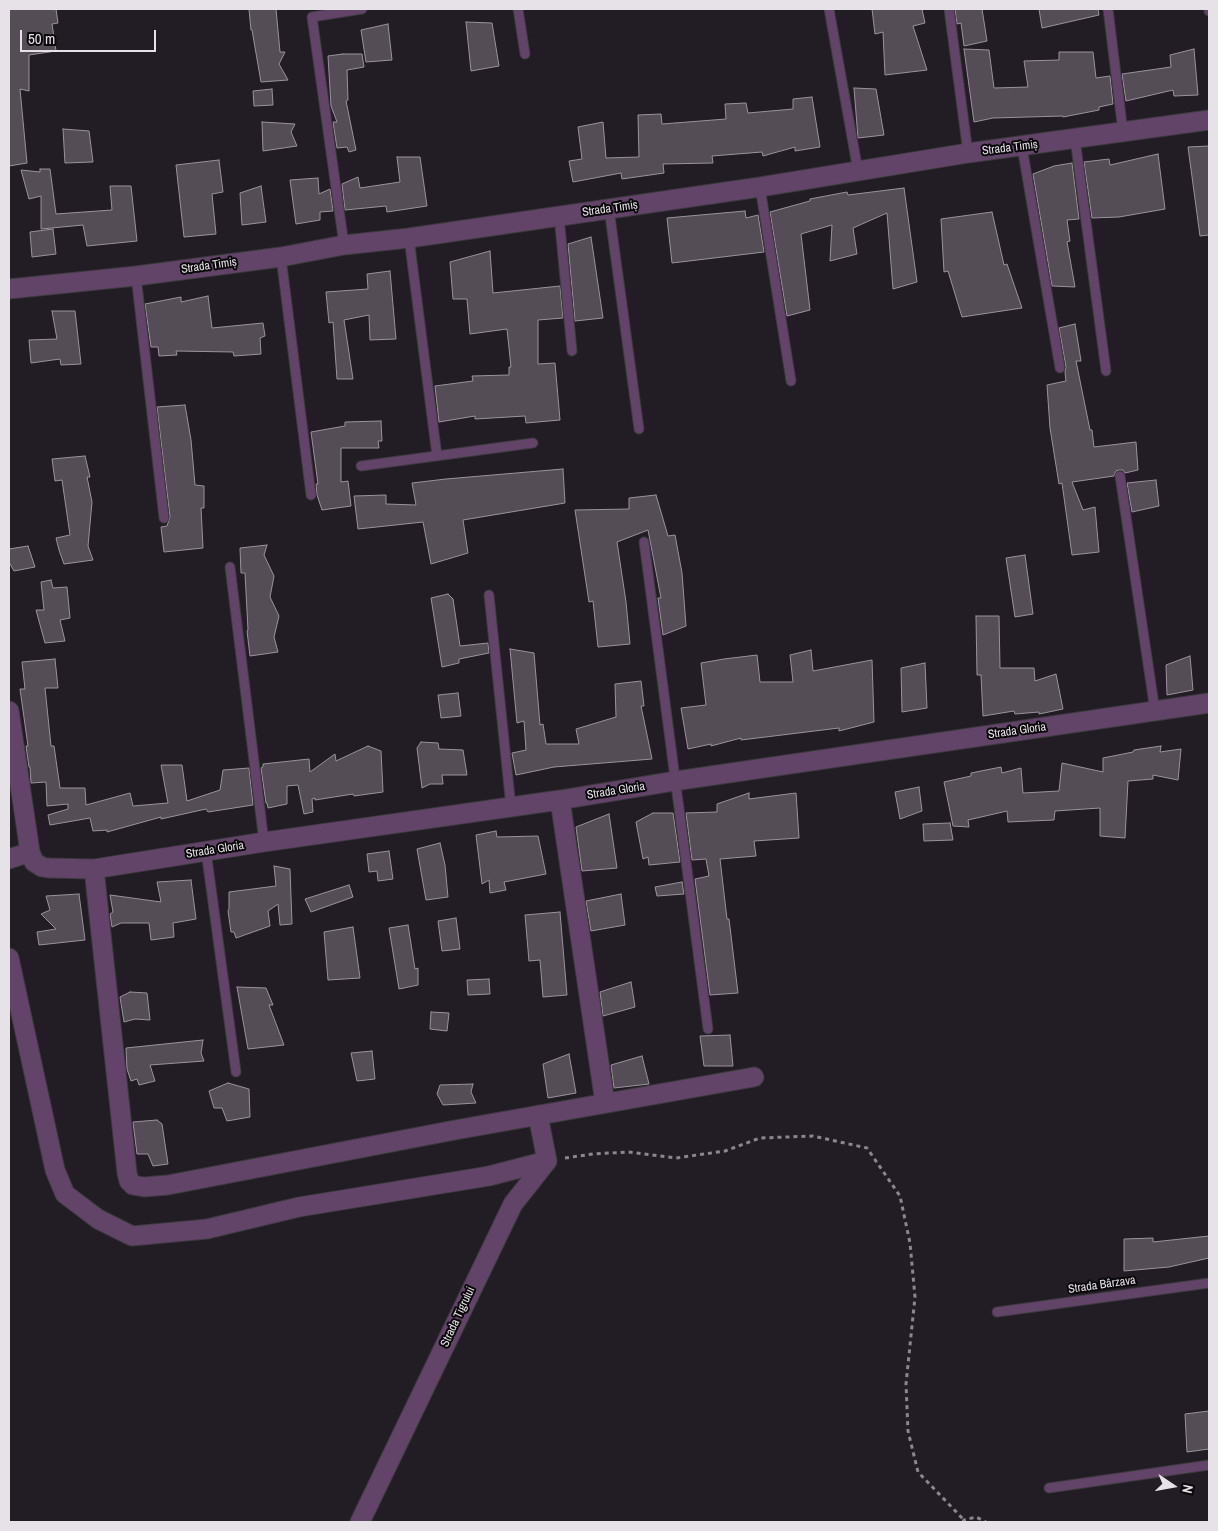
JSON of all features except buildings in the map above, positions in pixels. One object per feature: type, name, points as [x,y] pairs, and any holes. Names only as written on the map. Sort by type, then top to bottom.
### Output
[{"type":"street","name":"Strada Timiș","points":[[9,289],[136,276],[281,257],[344,245],[409,238],[760,187],[968,153],[1075,140],[1209,120]]},
{"type":"street","name":"Strada Gloria","points":[[30,852],[34,862],[42,867],[94,869],[264,842],[560,800],[675,781],[1209,703]]},
{"type":"street","points":[[9,711],[30,852],[9,859]]},
{"type":"street","points":[[560,800],[605,1103]]},
{"type":"street","points":[[94,869],[127,1173],[129,1181],[133,1185],[144,1187],[168,1185],[455,1130],[754,1077]]},
{"type":"street","points":[[9,958],[55,1170],[65,1194],[98,1219],[132,1236],[207,1229],[299,1207],[489,1176],[547,1161],[538,1115]]},
{"type":"street","name":"Strada Tigrului","points":[[360,1522],[513,1204],[547,1161]]},
{"type":"lane","points":[[344,245],[312,17],[362,9]]},
{"type":"lane","points":[[518,9],[525,54]]},
{"type":"lane","points":[[829,9],[858,171]]},
{"type":"lane","points":[[949,9],[968,153]]},
{"type":"lane","points":[[1108,9],[1124,133]]},
{"type":"lane","points":[[1075,140],[1106,371]]},
{"type":"lane","points":[[1022,147],[1060,368]]},
{"type":"lane","points":[[760,187],[791,381]]},
{"type":"lane","points":[[609,209],[639,429]]},
{"type":"lane","points":[[559,216],[572,351]]},
{"type":"lane","points":[[409,238],[437,456]]},
{"type":"lane","points":[[281,257],[311,495]]},
{"type":"lane","points":[[136,276],[164,518]]},
{"type":"lane","points":[[361,466],[534,443]]},
{"type":"lane","points":[[1120,476],[1155,711]]},
{"type":"lane","points":[[644,542],[708,1029]]},
{"type":"lane","points":[[230,566],[264,842]]},
{"type":"lane","points":[[489,595],[511,807]]},
{"type":"lane","points":[[206,851],[236,1072]]},
{"type":"lane","name":"Strada Bârzava","points":[[997,1312],[1209,1282]]},
{"type":"lane","points":[[1049,1488],[1209,1464]]},
{"type":"path","points":[[547,1161],[593,1154],[628,1152],[676,1158],[725,1151],[760,1138],[813,1136],[867,1148],[900,1196],[910,1243],[915,1297],[906,1384],[908,1432],[918,1472],[964,1521],[976,1517],[986,1522]]}]
